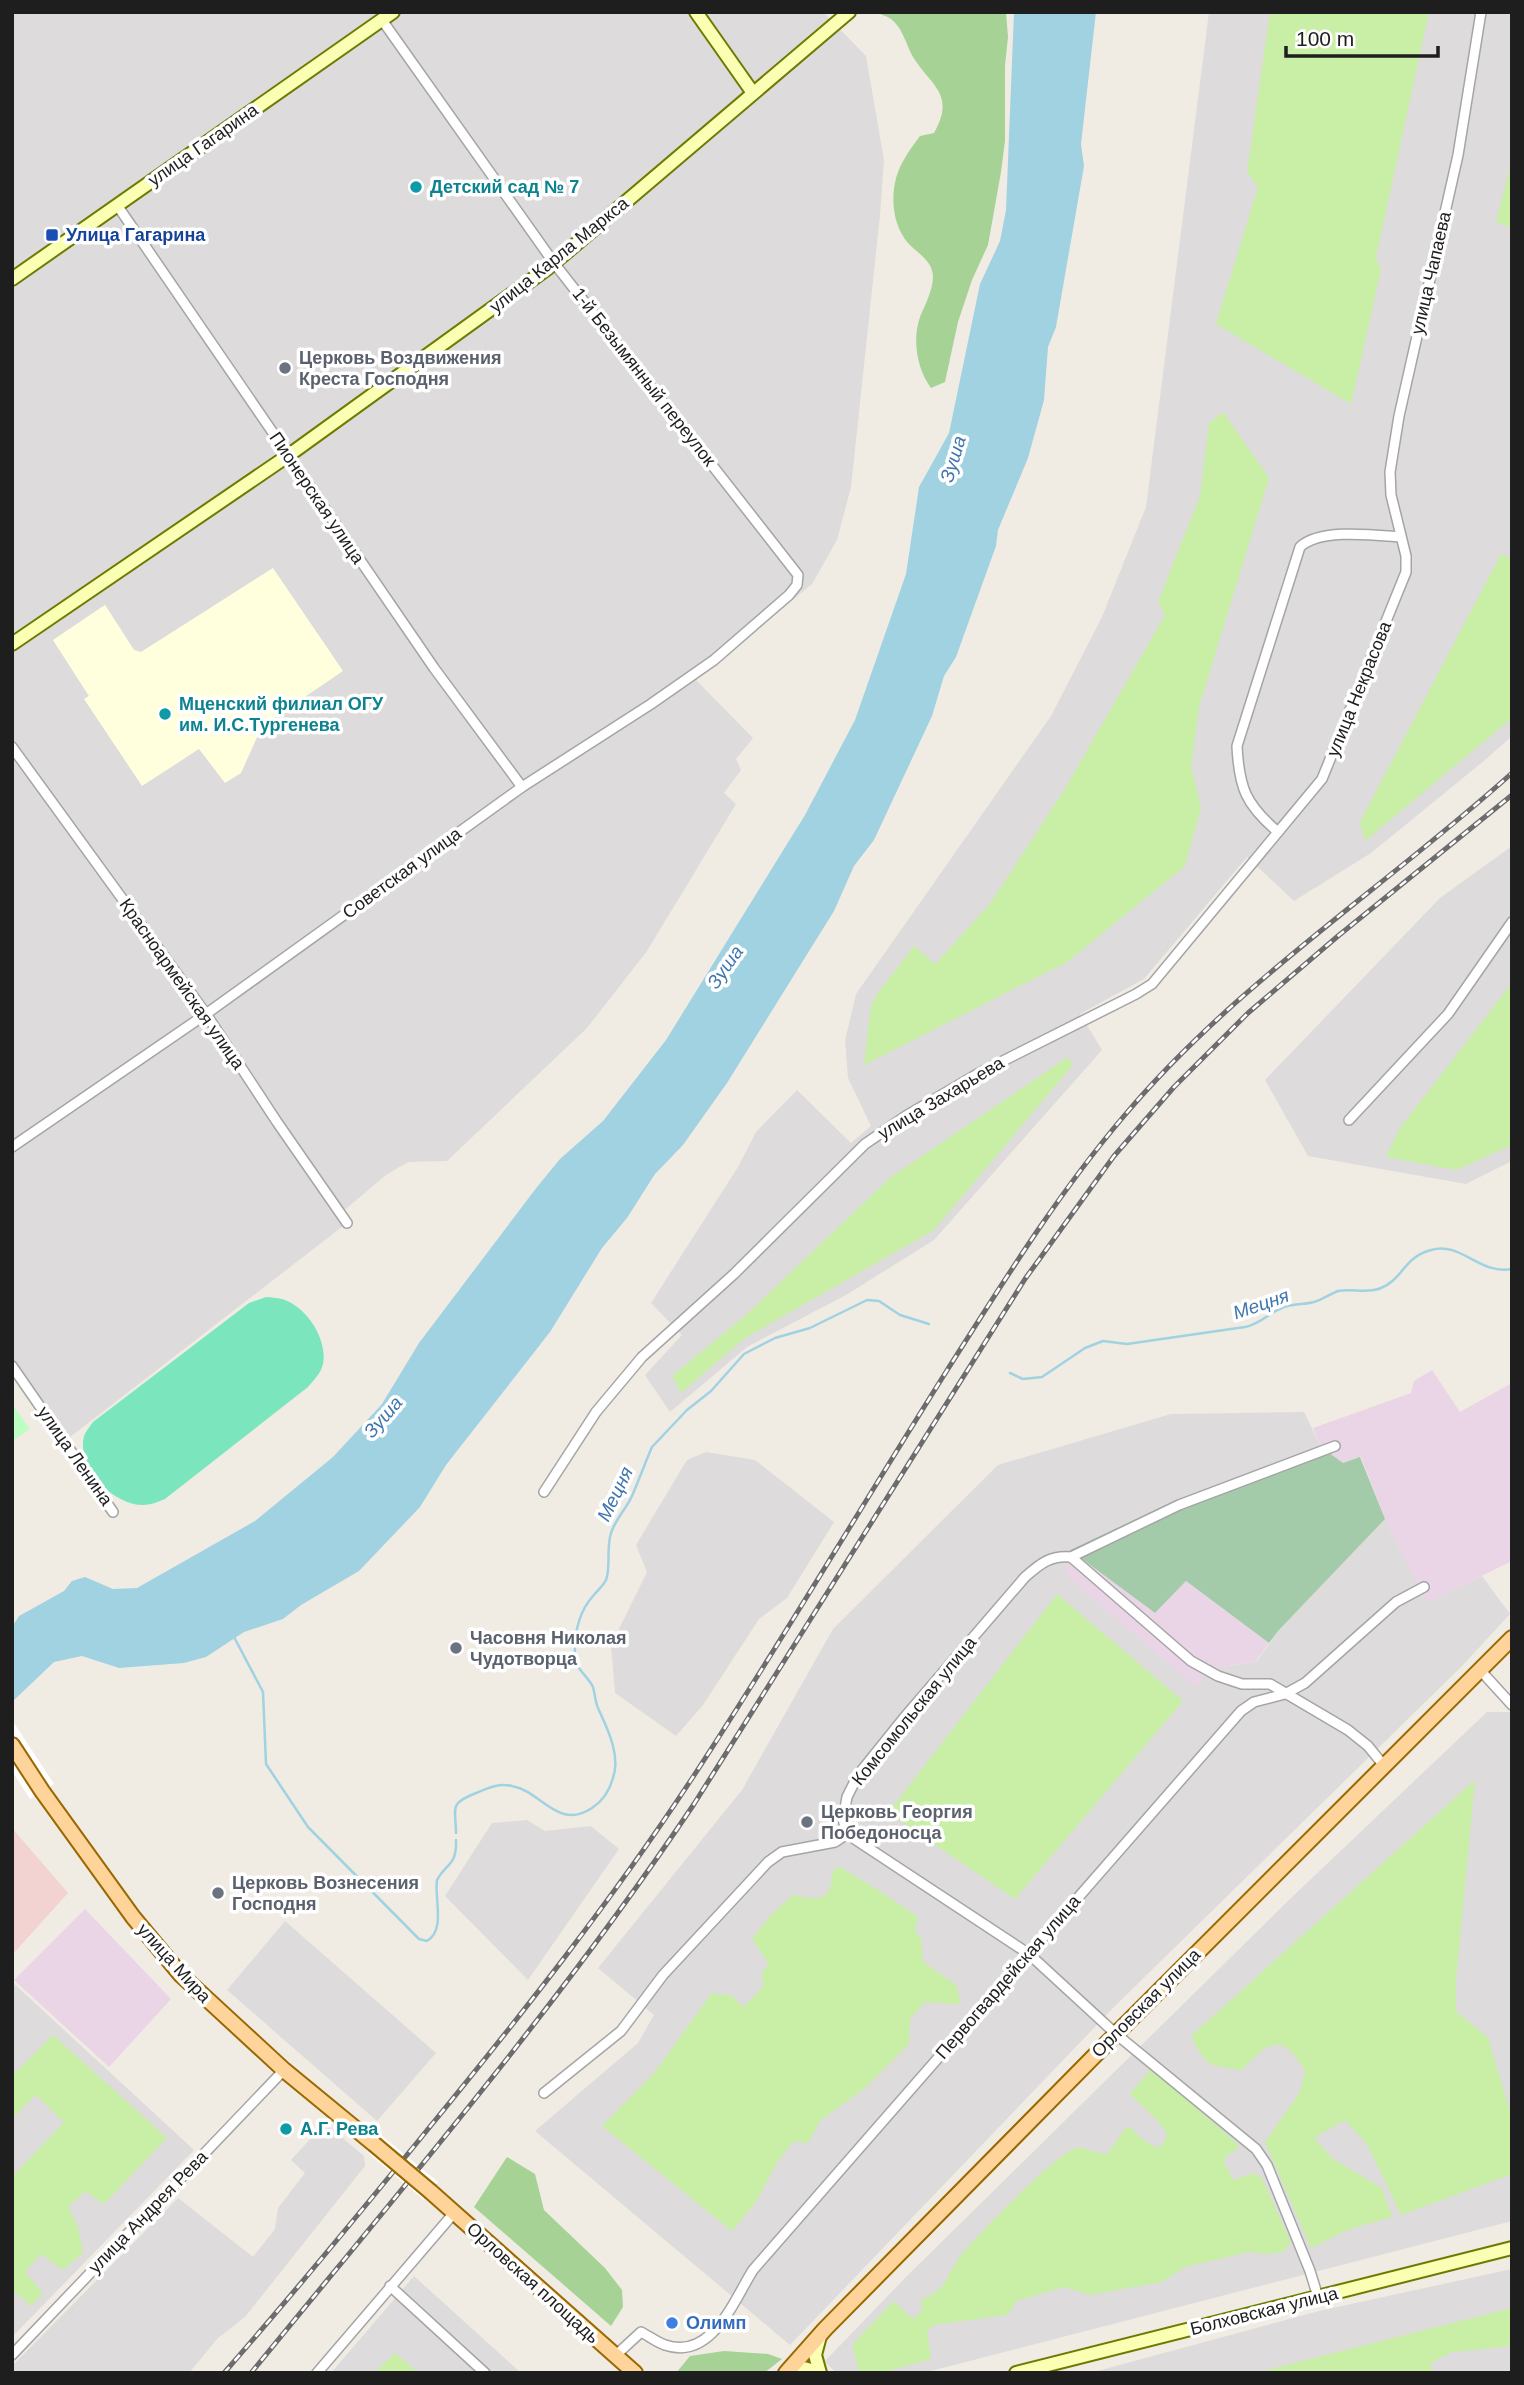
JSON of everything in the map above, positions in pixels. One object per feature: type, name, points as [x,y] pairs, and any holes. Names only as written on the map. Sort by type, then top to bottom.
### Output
[{"type":"main road","points":[[696,12],[753,93]]},
{"type":"main road","name":"улица Карла Маркса","points":[[12,645],[289,455],[554,263],[849,12]]},
{"type":"main road","name":"улица Гагарина","points":[[12,279],[387,16]]},
{"type":"main road","name":"Орловская улица","points":[[786,2373],[822,2332],[1116,2034],[1512,1639]]},
{"type":"main road","name":"улица Мира","points":[[12,1745],[133,1917],[181,1975],[284,2070],[374,2144]]},
{"type":"main road","name":"Орловская площадь","points":[[374,2144],[635,2373]]},
{"type":"main road","name":"Болховская улица","points":[[1016,2373],[1512,2248]]},
{"type":"main road","points":[[818,2373],[815,2355],[822,2332]]},
{"type":"main road","points":[[786,2373],[794,2368],[805,2367],[818,2373]]},
{"type":"street","name":"улица Чапаева","points":[[1400,535],[1391,495],[1390,472],[1397,429],[1458,155],[1482,12]]},
{"type":"street","name":"1-й Безымянный переулок","points":[[387,16],[554,263],[798,575],[797,585],[789,595]]},
{"type":"street","name":"Пионерская улица","points":[[117,205],[434,668],[522,787]]},
{"type":"street","points":[[1278,832],[1259,816],[1246,799],[1238,775],[1237,747],[1300,547],[1307,541],[1343,534],[1400,535]]},
{"type":"street","name":"улица Некрасова","points":[[1278,832],[1322,779],[1401,587],[1406,572],[1406,556],[1400,535]]},
{"type":"street","name":"Советская улица","points":[[12,1147],[206,1014],[522,787],[714,660],[789,595]]},
{"type":"street","name":"Красноармейская улица","points":[[12,747],[206,1014],[347,1223]]},
{"type":"street","name":"улица Захарьева","points":[[544,1492],[596,1412],[642,1357],[734,1274],[865,1144],[906,1116],[981,1072],[1152,984],[1278,832]]},
{"type":"street","points":[[1349,1119],[1448,1014],[1512,922]]},
{"type":"street","name":"улица Ленина","points":[[12,1366],[113,1511]]},
{"type":"street","name":"Комсомольская улица","points":[[847,1834],[843,1819],[847,1797],[858,1775],[1024,1577],[1043,1561],[1058,1555],[1071,1557],[1179,1505],[1335,1446]]},
{"type":"street","points":[[1071,1557],[1191,1661],[1218,1676],[1242,1684],[1270,1684],[1348,1730],[1368,1746],[1385,1767]]},
{"type":"street","name":"Первогвардейская улица","points":[[615,2356],[641,2332],[667,2346],[679,2347],[701,2341],[715,2331],[726,2318],[753,2270],[1241,1711],[1254,1702],[1286,1694],[1305,1683],[1396,1602],[1424,1587]]},
{"type":"street","points":[[1481,1671],[1512,1705]]},
{"type":"street","points":[[544,2093],[621,2031],[663,1975],[768,1862],[782,1852],[835,1842],[847,1834],[1029,1954],[1116,2034],[1263,2156],[1318,2297]]},
{"type":"street","name":"улица Андрея Рева","points":[[12,2355],[284,2070]]},
{"type":"street","points":[[317,2373],[454,2213]]},
{"type":"street","points":[[390,2286],[485,2373]]},
{"type":"shaded area","points":[[12,12],[823,12],[866,56],[884,160],[851,487],[837,540],[812,584],[696,680],[753,738],[736,759],[741,770],[724,793],[736,804],[647,951],[587,1028],[447,1161],[408,1162],[386,1175],[341,1213],[347,1223],[65,1441],[12,1366]],"holes":[[[105,605],[134,650],[141,652],[176,631],[342,671],[262,726],[241,772],[199,748],[85,699],[89,696],[53,640]]]},
{"type":"shaded area","points":[[1209,12],[1512,12],[1512,736],[1371,853],[1294,901],[1247,857],[1144,979],[1080,1014],[1102,1050],[934,1240],[846,1295],[747,1347],[670,1412],[645,1375],[682,1335],[651,1303],[738,1167],[756,1132],[797,1090],[851,1143],[871,1126],[848,1078],[845,1041],[856,994],[1051,716],[1102,617],[1146,507]]},
{"type":"shaded area","points":[[273,568],[343,671],[262,726],[241,773],[225,783],[199,749],[142,786],[84,699],[89,696],[53,640],[105,605],[134,650],[141,652]]},
{"type":"shaded area","points":[[1512,846],[1512,1161],[1466,1184],[1308,1156],[1265,1080],[1440,898]]},
{"type":"shaded area","points":[[1432,1370],[1460,1412],[1512,1383],[1512,1561],[1427,1603],[1385,1519],[1361,1457],[1343,1463],[1321,1447],[1313,1428],[1411,1393],[1414,1381]]},
{"type":"shaded area","points":[[1304,1412],[1321,1447],[1174,1501],[1070,1550],[1210,1669],[1257,1661],[1279,1630],[1385,1519],[1427,1602],[1482,1576],[1510,1614],[1463,1665],[1115,2006],[790,2345],[535,2131],[638,2043],[654,2015],[598,1968],[742,1790],[833,1629],[998,1465],[1171,1414]]},
{"type":"shaded area","points":[[1321,1447],[1343,1463],[1360,1457],[1385,1519],[1269,1643],[1186,1581],[1155,1613],[1070,1550],[1174,1501]]},
{"type":"shaded area","points":[[706,1452],[755,1460],[834,1522],[787,1598],[759,1619],[703,1705],[676,1736],[615,1693],[611,1645],[647,1572],[636,1545],[687,1460]]},
{"type":"shaded area","points":[[1070,1550],[1155,1613],[1186,1581],[1269,1643],[1256,1661],[1210,1669],[1195,1687],[1066,1575]]},
{"type":"shaded area","points":[[1487,1712],[1512,1712],[1512,2221],[923,2373],[836,2373],[825,2361],[906,2277],[1292,1897]]},
{"type":"shaded area","points":[[527,1820],[545,1831],[591,1826],[619,1849],[528,1980],[445,1896],[492,1823]]},
{"type":"shaded area","points":[[12,1828],[68,1893],[12,1955]]},
{"type":"shaded area","points":[[85,1909],[171,1999],[109,2067],[14,1980]]},
{"type":"shaded area","points":[[285,1921],[436,2053],[377,2121],[227,1990]]},
{"type":"shaded area","points":[[12,1982],[194,2150],[12,2337]]},
{"type":"shaded area","points":[[325,2123],[364,2156],[365,2166],[245,2317],[218,2338],[189,2373],[12,2373],[12,2366],[178,2198],[253,2257],[275,2229],[278,2208],[305,2173],[291,2160]]},
{"type":"shaded area","points":[[1512,2269],[1512,2373],[1090,2373],[1319,2311]]},
{"type":"shaded area","points":[[414,2276],[521,2373],[331,2373]]},
{"type":"green space","points":[[877,12],[1006,12],[1008,37],[1005,66],[1005,141],[988,245],[972,280],[958,322],[945,382],[931,388],[922,372],[916,335],[932,287],[932,270],[902,234],[894,213],[893,201],[900,168],[920,136],[934,133],[943,109],[942,99],[913,57],[899,27],[891,19]]},
{"type":"green space","points":[[1270,12],[1429,12],[1376,257],[1381,270],[1351,404],[1216,324],[1258,187],[1247,172]]},
{"type":"green space","points":[[1512,160],[1512,228],[1496,222]]},
{"type":"green space","points":[[1223,412],[1269,478],[1199,707],[1191,766],[1201,808],[1185,866],[1067,962],[864,1065],[871,1006],[878,993],[914,946],[935,964],[990,904],[1066,787],[1165,615],[1158,602],[1200,496],[1209,423]]},
{"type":"green space","points":[[1501,554],[1512,559],[1512,718],[1365,841],[1360,822]]},
{"type":"green space","points":[[1512,983],[1512,1145],[1456,1170],[1386,1157],[1400,1128]]},
{"type":"green space","points":[[1068,1057],[1072,1066],[934,1230],[745,1338],[681,1393],[672,1376],[746,1315],[891,1177]]},
{"type":"green space","points":[[266,1297],[291,1303],[307,1316],[319,1334],[324,1354],[322,1367],[315,1379],[165,1499],[143,1505],[120,1499],[109,1491],[91,1471],[83,1448],[84,1436],[93,1422],[249,1303]]},
{"type":"green space","points":[[12,1404],[30,1429],[12,1441]]},
{"type":"green space","points":[[1057,1594],[1183,1701],[1015,1899],[888,1813]]},
{"type":"green space","points":[[1475,1780],[1456,1981],[1456,2011],[1488,2038],[1512,2118],[1512,2174],[1401,2215],[1367,2144],[1345,2120],[1314,2138],[1333,2159],[1382,2188],[1392,2217],[1347,2230],[1311,2248],[1265,2142],[1300,2092],[1305,2071],[1289,2050],[1275,2045],[1267,2047],[1242,2070],[1215,2065],[1205,2060],[1191,2036]]},
{"type":"green space","points":[[838,1866],[918,1917],[915,1931],[921,1938],[923,1962],[956,1985],[961,2004],[925,2002],[910,2019],[909,2044],[865,2088],[820,2121],[808,2143],[794,2141],[778,2161],[756,2202],[732,2231],[602,2126],[655,2072],[711,1994],[731,1995],[743,2007],[763,1987],[762,1972],[769,1964],[752,1939],[771,1915],[793,1895],[816,1898],[826,1894],[832,1873]]},
{"type":"green space","points":[[53,2035],[167,2138],[104,2204],[85,2191],[68,2207],[78,2226],[83,2253],[63,2270],[41,2254],[25,2272],[43,2293],[31,2306],[12,2290],[12,2177],[64,2122],[36,2095],[14,2117],[12,2076]]},
{"type":"green space","points":[[1151,2069],[1238,2144],[1237,2150],[1227,2155],[1224,2161],[1233,2180],[1254,2173],[1262,2178],[1291,2242],[1283,2252],[1249,2252],[1185,2267],[1162,2282],[1090,2295],[1064,2287],[1017,2301],[1007,2315],[933,2325],[927,2331],[931,2359],[881,2373],[859,2371],[853,2350],[854,2343],[893,2301],[913,2319],[922,2310],[921,2300],[942,2286],[956,2262],[971,2244],[1018,2196],[1066,2153],[1079,2148],[1107,2154],[1125,2129],[1130,2127],[1143,2140],[1158,2148],[1165,2141],[1167,2133],[1130,2094]]},
{"type":"green space","points":[[507,2157],[535,2174],[544,2210],[605,2268],[622,2290],[623,2307],[611,2326],[474,2207]]},
{"type":"green space","points":[[1512,2308],[1512,2346],[1452,2352],[1431,2363],[1432,2373],[1255,2373]]},
{"type":"green space","points":[[724,2351],[768,2354],[782,2359],[764,2373],[676,2373],[690,2356]]},
{"type":"green space","points":[[395,2353],[419,2373],[374,2373]]},
{"type":"water","name":"Зуша","points":[[1014,12],[1096,12],[1081,144],[1084,166],[1056,327],[1048,347],[1044,400],[1028,458],[998,530],[996,546],[956,657],[944,676],[932,716],[874,840],[854,866],[834,911],[727,1083],[683,1145],[655,1174],[627,1218],[602,1248],[550,1332],[446,1465],[420,1507],[359,1571],[301,1605],[283,1619],[244,1632],[206,1657],[184,1663],[119,1668],[82,1656],[54,1662],[12,1702],[12,1627],[19,1616],[64,1591],[72,1581],[85,1577],[113,1589],[137,1588],[255,1521],[333,1457],[382,1404],[419,1343],[537,1187],[560,1159],[603,1121],[666,1040],[805,815],[855,720],[906,574],[919,487],[949,433],[980,284],[1000,241],[1006,210]]},
{"type":"pier","points":[[12,1720],[54,1784],[30,1799],[12,1771]]},
{"type":"pier","points":[[381,2135],[438,2182],[424,2200],[367,2152]]},
{"type":"waterway","name":"Мецня","points":[[1010,1373],[1023,1379],[1042,1377],[1085,1348],[1103,1341],[1127,1344],[1245,1327],[1286,1306],[1314,1302],[1338,1291],[1376,1290],[1388,1284],[1415,1258],[1431,1250],[1452,1250],[1489,1267],[1512,1269]]},
{"type":"waterway","name":"Мецня","points":[[456,1833],[457,1804],[493,1786],[507,1785],[522,1789],[550,1808],[569,1815],[580,1814],[592,1808],[608,1790],[615,1769],[614,1751],[593,1687],[576,1661],[575,1639],[584,1609],[606,1580],[611,1533],[632,1496],[652,1447],[687,1410],[711,1391],[744,1354],[775,1338],[810,1328],[867,1300],[879,1301],[900,1315],[929,1324]]},
{"type":"waterway","name":"Мецня","points":[[234,1637],[263,1692],[266,1764],[308,1827],[419,1939],[427,1941],[436,1929],[437,1880],[453,1860],[456,1840]]},
{"type":"railway","points":[[224,2373],[326,2254],[459,2090],[529,2003],[630,1869],[725,1727],[1009,1273],[1099,1146],[1168,1068],[1214,1023],[1312,938],[1512,773]]},
{"type":"railway","points":[[251,2373],[479,2094],[643,1878],[694,1804],[1025,1279],[1114,1156],[1174,1087],[1248,1013],[1512,795]]},
{"type":"place","name":"Детский сад № 7","points":[[416,187]]},
{"type":"place","name":"Улица Гагарина","points":[[52,235]]},
{"type":"place","name":"Церковь Воздвижения Креста Господня","points":[[285,368]]},
{"type":"place","name":"Мценский филиал ОГУ им. И.С.Тургенева","points":[[165,714]]},
{"type":"place","name":"Часовня Николая Чудотворца","points":[[456,1648]]},
{"type":"place","name":"Церковь Георгия Победоносца","points":[[807,1822]]},
{"type":"place","name":"Церковь Вознесения Господня","points":[[218,1893]]},
{"type":"place","name":"А.Г. Рева","points":[[286,2129]]},
{"type":"place","name":"Олимп","points":[[672,2323]]}]
